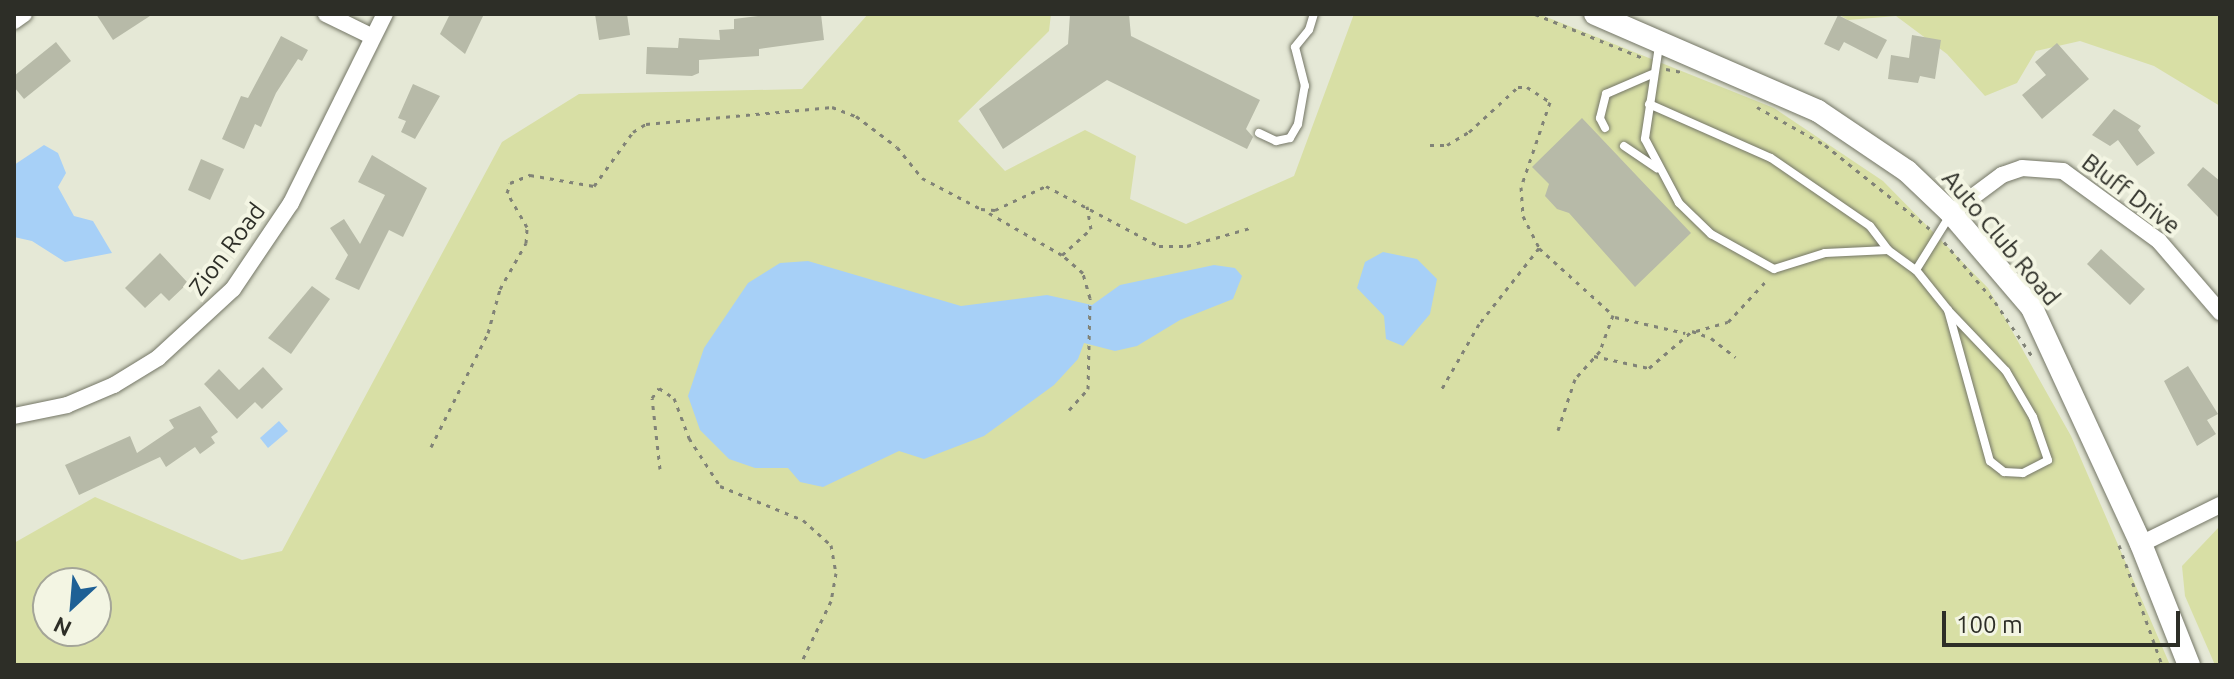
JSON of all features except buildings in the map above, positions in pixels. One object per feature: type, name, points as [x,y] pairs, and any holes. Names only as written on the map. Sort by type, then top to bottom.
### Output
[{"type":"street","points":[[326,14],[373,37]]},
{"type":"street","name":"Zion Road","points":[[14,416],[67,405],[114,385],[158,358],[233,289],[291,203],[385,14]]},
{"type":"street","name":"Auto Club Road","points":[[1595,14],[1818,111],[1907,171],[1951,213],[2032,308],[2141,544],[2189,665]]},
{"type":"street","name":"Bluff Drive","points":[[1951,213],[2002,175],[2022,168],[2063,171],[2159,241],[2220,312]]},
{"type":"street","points":[[2141,544],[2220,505]]},
{"type":"lane","points":[[1259,133],[1276,141],[1290,138],[1298,124],[1305,86],[1295,47],[1309,30],[1314,14]]},
{"type":"lane","points":[[1660,41],[1652,74],[1645,139],[1657,168],[1679,203],[1711,234],[1774,269],[1825,253],[1888,250]]},
{"type":"lane","points":[[1605,128],[1600,118],[1606,94],[1652,74]]},
{"type":"lane","points":[[1649,104],[1771,158],[1870,226],[1888,250],[1916,270],[1948,310],[2006,371],[2033,417],[2048,460],[2023,473],[2004,472],[1990,461],[1948,310]]},
{"type":"lane","points":[[1624,146],[1657,168]]},
{"type":"lane","points":[[1916,270],[1951,213]]},
{"type":"path","points":[[1430,145],[1447,145],[1469,132],[1511,90],[1527,87],[1545,97],[1550,102],[1547,116],[1521,187],[1523,216],[1539,248],[1614,317],[1685,333],[1728,322],[1743,311],[1774,269]]},
{"type":"path","points":[[431,447],[488,333],[500,289],[526,243],[527,227],[507,193],[521,176],[594,186],[633,132],[646,124],[832,107],[856,116],[897,147],[922,178],[1062,255],[1083,273],[1090,298],[1088,389],[1069,410]]},
{"type":"path","points":[[984,210],[1003,207],[1040,186],[1087,206],[1159,246],[1187,246],[1250,228]]},
{"type":"path","points":[[1062,255],[1064,248],[1091,229],[1087,206]]},
{"type":"path","points":[[1441,390],[1479,324],[1539,248]]},
{"type":"path","points":[[1558,430],[1575,379],[1606,342],[1614,317]]},
{"type":"path","points":[[1695,331],[1735,357]]},
{"type":"path","points":[[1594,356],[1649,368],[1685,333]]},
{"type":"path","points":[[660,469],[652,398],[659,388],[674,398],[689,438],[720,486],[803,520],[831,545],[836,573],[831,601],[800,665]]},
{"type":"green space","points":[[868,14],[1051,14],[1049,31],[958,121],[1005,171],[1085,130],[1136,156],[1130,199],[1186,224],[1294,176],[1354,14],[1539,14],[1774,108],[1883,181],[1988,288],[2071,436],[2170,665],[14,665],[14,543],[95,497],[242,560],[282,551],[502,142],[579,94],[802,89]]},
{"type":"green space","points":[[1838,14],[2220,14],[2220,106],[2154,66],[2080,41],[2036,51],[2017,83],[1985,96],[1947,54],[1896,16],[1848,20]]},
{"type":"green space","points":[[2220,526],[2220,665],[2215,665],[2185,596],[2182,566]]},
{"type":"water","points":[[44,145],[58,153],[66,173],[58,187],[74,216],[93,221],[112,253],[65,262],[32,241],[14,237],[14,165]]},
{"type":"water","points":[[1383,252],[1417,259],[1437,279],[1430,314],[1403,346],[1386,339],[1384,316],[1357,288],[1365,262]]},
{"type":"water","points":[[808,261],[961,306],[1047,295],[1092,305],[1120,285],[1214,265],[1235,268],[1242,276],[1233,299],[1180,320],[1137,346],[1115,351],[1084,343],[1078,359],[1054,385],[984,436],[924,459],[899,451],[823,487],[800,482],[788,468],[755,468],[729,459],[700,430],[688,396],[704,348],[748,283],[780,263]]},
{"type":"water","points":[[279,421],[288,431],[268,448],[260,438]]}]
